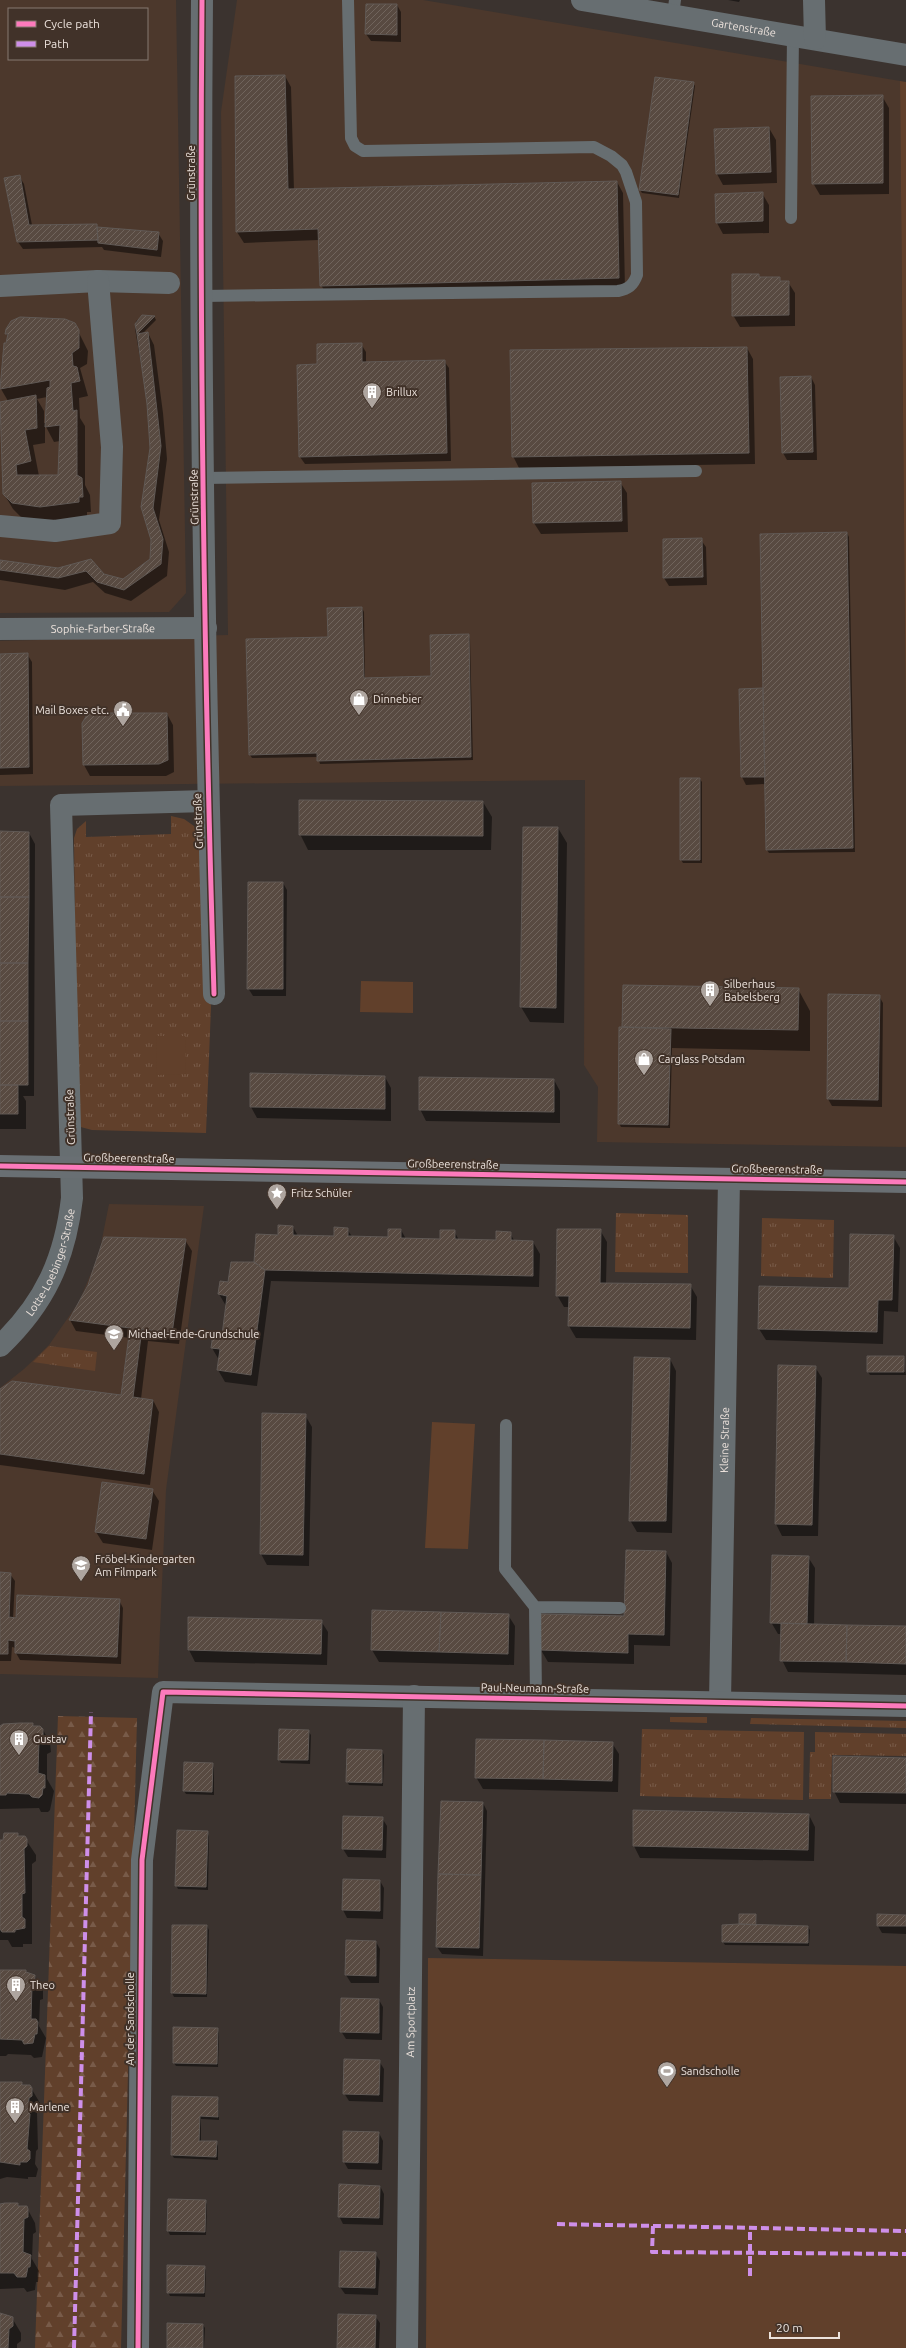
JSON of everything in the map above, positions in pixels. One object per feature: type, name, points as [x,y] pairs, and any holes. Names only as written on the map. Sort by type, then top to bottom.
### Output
[{"type":"street","name":"Grünstraße","points":[[202,0],[202,296],[207,801],[214,994]]},
{"type":"street","name":"Gartenstraße","points":[[582,0],[674,7],[794,36],[906,55]]},
{"type":"street","points":[[814,0],[815,39]]},
{"type":"street","points":[[0,526],[55,531],[110,523],[112,447],[98,281]]},
{"type":"street","points":[[0,286],[98,281],[169,283]]},
{"type":"street","name":"Sophie-Farber-Straße","points":[[0,629],[206,628]]},
{"type":"street","name":"Grünstraße","points":[[72,1167],[60,805],[207,801]]},
{"type":"street","name":"Großbeerenstraße","points":[[0,1166],[906,1182]]},
{"type":"street","name":"Lotte-Loebinger-Straße","points":[[0,1346],[36,1306],[50,1281],[62,1254],[69,1227],[72,1205],[72,1167]]},
{"type":"street","name":"Kleine Straße","points":[[720,1702],[729,1179]]},
{"type":"street","name":"Paul-Neumann-Straße","points":[[164,1692],[906,1706]]},
{"type":"street","name":"An der Sandscholle","points":[[138,2348],[142,1860],[164,1692]]},
{"type":"street","name":"Am Sportplatz","points":[[407,2348],[414,1696]]},
{"type":"lane","points":[[202,296],[618,291],[627,289],[634,284],[636,275],[636,202],[622,165],[611,156],[594,147],[363,151],[355,146],[351,138],[348,0]]},
{"type":"lane","points":[[791,218],[794,36]]},
{"type":"lane","points":[[204,478],[696,471]]},
{"type":"lane","points":[[506,1425],[505,1569],[535,1607],[536,1698]]},
{"type":"lane","points":[[535,1607],[620,1608]]},
{"type":"shaded area","points":[[0,0],[176,0],[186,593],[169,612],[0,613]]},
{"type":"shaded area","points":[[237,0],[423,0],[900,81],[906,744],[906,1147],[597,1142],[598,1087],[584,1065],[585,780],[0,786],[0,641],[228,635],[221,112]]},
{"type":"shaded area","points":[[109,1204],[204,1206],[166,1490],[158,1678],[0,1674],[0,1388],[24,1369],[49,1345],[79,1302],[99,1254]]},
{"type":"green space","points":[[900,81],[906,82],[906,744]]},
{"type":"green space","points":[[171,816],[184,819],[194,826],[203,851],[211,1007],[206,1133],[92,1130],[77,1126],[74,838],[77,829],[86,821],[86,837],[171,834]]},
{"type":"green space","points":[[361,981],[413,982],[413,1013],[360,1012]]},
{"type":"green space","points":[[156,1036],[185,1036],[186,1074],[157,1075]]},
{"type":"green space","points":[[616,1213],[688,1215],[688,1273],[615,1272]]},
{"type":"green space","points":[[762,1218],[834,1220],[833,1278],[761,1276]]},
{"type":"green space","points":[[49,1346],[97,1352],[95,1371],[33,1362]]},
{"type":"green space","points":[[432,1422],[475,1424],[468,1549],[425,1548]]},
{"type":"green space","points":[[58,1716],[137,1718],[121,2348],[35,2348]]},
{"type":"green space","points":[[670,1717],[707,1717],[707,1723],[670,1722]]},
{"type":"green space","points":[[751,1718],[906,1721],[906,1728],[750,1724]]},
{"type":"green space","points":[[642,1729],[804,1732],[803,1800],[640,1796]]},
{"type":"green space","points":[[815,1732],[906,1734],[906,1756],[832,1755],[831,1799],[809,1799],[810,1752],[815,1752]]},
{"type":"green space","name":"Sandscholle","points":[[428,1958],[906,1966],[906,2348],[426,2348]]},
{"type":"building","points":[[366,4],[397,4],[397,35],[365,34]]},
{"type":"building","points":[[285,75],[288,189],[617,181],[619,278],[320,286],[318,229],[236,232],[235,76]]},
{"type":"building","points":[[655,77],[694,82],[678,195],[639,190]]},
{"type":"building","points":[[883,95],[883,183],[812,184],[811,96]]},
{"type":"building","points":[[769,127],[771,172],[716,174],[714,129]]},
{"type":"building","points":[[20,175],[29,225],[97,224],[98,240],[17,242],[4,178]]},
{"type":"building","points":[[763,192],[763,221],[716,223],[715,194]]},
{"type":"building","points":[[97,227],[159,232],[157,250],[98,243]]},
{"type":"building","points":[[732,274],[759,274],[759,277],[780,277],[780,281],[789,281],[789,315],[732,316]]},
{"type":"building","points":[[142,315],[155,316],[137,334],[135,324]]},
{"type":"building","points":[[20,317],[65,319],[75,323],[79,330],[79,348],[72,353],[73,366],[77,367],[80,381],[71,383],[73,411],[77,410],[77,475],[82,478],[83,497],[79,497],[79,502],[40,507],[12,503],[3,494],[0,402],[36,395],[37,428],[25,430],[31,461],[16,465],[17,475],[58,475],[60,425],[45,427],[47,388],[50,387],[50,380],[0,389],[4,343],[6,343],[8,334],[5,334],[6,329],[11,321]]},
{"type":"building","points":[[148,332],[161,446],[153,508],[163,539],[161,564],[124,590],[97,582],[86,571],[58,578],[0,570],[0,560],[58,568],[91,559],[104,574],[123,579],[150,559],[151,540],[141,507],[150,448],[147,404],[137,334]]},
{"type":"building","name":"Brillux","points":[[362,343],[362,362],[445,360],[447,453],[299,457],[297,365],[317,364],[317,344]]},
{"type":"building","points":[[747,347],[749,453],[512,457],[510,350]]},
{"type":"building","points":[[811,376],[813,452],[782,453],[780,377]]},
{"type":"building","points":[[621,481],[622,521],[533,523],[532,483]]},
{"type":"building","points":[[847,532],[853,848],[766,850],[760,534]]},
{"type":"building","points":[[702,538],[703,577],[663,578],[663,539]]},
{"type":"building","name":"Dinnebier","points":[[362,607],[364,678],[431,676],[430,635],[469,634],[471,757],[317,761],[317,753],[249,755],[246,639],[328,637],[327,608]]},
{"type":"building","points":[[28,653],[29,767],[0,768],[0,654]]},
{"type":"building","points":[[763,688],[765,777],[741,777],[739,689]]},
{"type":"building","points":[[92,713],[167,713],[168,760],[159,764],[83,765],[82,723],[87,715]]},
{"type":"building","points":[[680,778],[700,778],[700,860],[680,860]]},
{"type":"building","points":[[299,800],[483,801],[483,836],[299,835]]},
{"type":"building","points":[[523,827],[558,827],[556,1008],[520,1007]]},
{"type":"building","points":[[0,831],[29,832],[29,897],[0,897]]},
{"type":"building","points":[[248,882],[283,882],[283,989],[247,989]]},
{"type":"building","points":[[0,897],[29,897],[28,963],[0,963]]},
{"type":"building","points":[[0,963],[28,963],[28,1021],[0,1021]]},
{"type":"building","name":"Silberhaus Babelsberg","points":[[623,985],[799,988],[798,1030],[622,1027]]},
{"type":"building","points":[[828,994],[880,995],[878,1100],[827,1099]]},
{"type":"building","points":[[0,1021],[28,1021],[28,1085],[0,1085]]},
{"type":"building","name":"Carglass Potsdam","points":[[619,1027],[671,1029],[668,1125],[618,1124]]},
{"type":"building","points":[[250,1073],[385,1076],[385,1109],[250,1107]]},
{"type":"building","points":[[419,1077],[554,1079],[554,1112],[419,1110]]},
{"type":"building","points":[[0,1085],[18,1085],[18,1114],[0,1114]]},
{"type":"building","points":[[278,1225],[293,1226],[293,1235],[334,1236],[334,1227],[348,1228],[348,1236],[388,1237],[388,1229],[401,1229],[401,1238],[440,1239],[440,1230],[455,1230],[455,1239],[496,1240],[496,1231],[511,1232],[511,1240],[533,1241],[533,1276],[265,1270],[254,1262],[256,1234],[278,1235]]},
{"type":"building","points":[[557,1229],[601,1229],[600,1283],[691,1284],[690,1328],[568,1326],[569,1296],[556,1296]]},
{"type":"building","points":[[850,1234],[894,1235],[892,1300],[878,1300],[877,1332],[758,1329],[759,1286],[849,1288]]},
{"type":"building","points":[[104,1237],[186,1239],[172,1333],[142,1329],[133,1397],[153,1400],[144,1474],[0,1454],[0,1389],[12,1381],[121,1395],[130,1328],[69,1320],[88,1285]]},
{"type":"building","points":[[231,1262],[254,1262],[265,1270],[251,1375],[217,1370],[220,1349],[211,1348],[213,1334],[222,1335],[227,1296],[218,1294],[220,1281],[228,1282]]},
{"type":"building","points":[[867,1356],[904,1356],[904,1372],[867,1372]]},
{"type":"building","points":[[634,1357],[670,1358],[666,1521],[629,1521]]},
{"type":"building","points":[[778,1365],[816,1366],[812,1525],[775,1524]]},
{"type":"building","points":[[262,1413],[306,1414],[303,1555],[260,1554]]},
{"type":"building","points":[[102,1482],[153,1489],[146,1539],[95,1532]]},
{"type":"building","points":[[626,1550],[666,1551],[664,1635],[628,1634],[628,1653],[540,1650],[541,1614],[624,1616]]},
{"type":"building","points":[[772,1555],[809,1556],[807,1624],[770,1623]]},
{"type":"building","points":[[0,1572],[11,1573],[9,1617],[16,1618],[17,1595],[120,1599],[117,1657],[15,1653],[15,1641],[8,1640],[8,1654],[0,1654]]},
{"type":"building","points":[[372,1610],[441,1612],[439,1652],[371,1650]]},
{"type":"building","points":[[441,1612],[509,1614],[508,1654],[439,1652]]},
{"type":"building","points":[[188,1617],[322,1620],[321,1654],[188,1650]]},
{"type":"building","points":[[781,1623],[847,1625],[846,1662],[780,1661]]},
{"type":"building","points":[[847,1625],[906,1626],[906,1664],[846,1662]]},
{"type":"building","name":"Gustav","points":[[33,1723],[33,1726],[40,1726],[43,1729],[43,1737],[39,1739],[38,1773],[45,1775],[45,1788],[43,1788],[42,1795],[39,1798],[32,1797],[29,1794],[7,1793],[6,1795],[0,1795],[0,1726],[3,1724]]},
{"type":"building","points":[[279,1729],[309,1730],[308,1760],[278,1760]]},
{"type":"building","points":[[476,1739],[544,1740],[543,1779],[475,1778]]},
{"type":"building","points":[[544,1740],[613,1742],[612,1781],[543,1779]]},
{"type":"building","points":[[347,1749],[382,1750],[382,1783],[346,1782]]},
{"type":"building","points":[[833,1756],[906,1758],[906,1793],[833,1792]]},
{"type":"building","points":[[184,1762],[213,1763],[212,1792],[183,1791]]},
{"type":"building","points":[[441,1801],[483,1802],[481,1875],[438,1874]]},
{"type":"building","points":[[633,1810],[809,1814],[808,1850],[633,1846]]},
{"type":"building","points":[[343,1816],[383,1817],[382,1850],[342,1849]]},
{"type":"building","points":[[177,1830],[208,1831],[206,1887],[175,1886]]},
{"type":"building","points":[[4,1833],[18,1833],[18,1836],[25,1836],[27,1839],[27,1846],[24,1849],[25,1893],[22,1894],[22,1917],[25,1919],[25,1928],[15,1930],[15,1932],[2,1932],[0,1929],[0,1840],[3,1840]]},
{"type":"building","points":[[438,1874],[481,1875],[479,1948],[436,1947]]},
{"type":"building","points":[[343,1879],[380,1880],[380,1911],[342,1910]]},
{"type":"building","points":[[739,1914],[756,1914],[756,1925],[739,1924]]},
{"type":"building","points":[[877,1914],[906,1915],[906,1926],[877,1926]]},
{"type":"building","points":[[172,1925],[207,1925],[206,1994],[171,1993]]},
{"type":"building","points":[[722,1925],[808,1926],[808,1943],[722,1942]]},
{"type":"building","points":[[346,1940],[376,1941],[376,1976],[345,1975]]},
{"type":"building","name":"Theo","points":[[0,1970],[26,1970],[26,1972],[35,1975],[35,1984],[32,1985],[31,2019],[36,2019],[38,2022],[37,2034],[35,2034],[33,2043],[24,2044],[22,2040],[0,2039]]},
{"type":"building","points":[[341,1998],[379,1999],[379,2033],[340,2032]]},
{"type":"building","points":[[173,2027],[218,2028],[217,2064],[173,2063]]},
{"type":"building","points":[[344,2059],[380,2060],[379,2095],[343,2094]]},
{"type":"building","name":"Marlene","points":[[0,2082],[22,2082],[22,2085],[30,2085],[32,2088],[32,2096],[29,2098],[28,2112],[30,2114],[27,2149],[30,2151],[30,2159],[27,2162],[20,2162],[20,2165],[0,2162]]},
{"type":"building","points":[[172,2096],[218,2097],[218,2117],[200,2116],[199,2141],[217,2141],[216,2157],[171,2155]]},
{"type":"building","points":[[343,2131],[379,2132],[378,2163],[343,2162]]},
{"type":"building","points":[[339,2184],[380,2186],[379,2218],[338,2217]]},
{"type":"building","points":[[168,2199],[206,2200],[205,2232],[167,2231]]},
{"type":"building","points":[[18,2203],[18,2206],[27,2206],[28,2209],[28,2217],[24,2219],[23,2252],[31,2255],[30,2267],[28,2267],[26,2277],[17,2277],[14,2273],[0,2273],[0,2204]]},
{"type":"building","points":[[340,2251],[376,2252],[375,2288],[339,2287]]},
{"type":"building","points":[[167,2265],[205,2266],[204,2293],[167,2293]]},
{"type":"building","points":[[0,2313],[13,2317],[13,2326],[9,2329],[8,2348],[0,2348]]},
{"type":"building","points":[[338,2314],[376,2315],[375,2348],[337,2348]]},
{"type":"building","points":[[167,2323],[203,2324],[203,2348],[167,2348]]},
{"type":"marked path","points":[[74,2348],[91,1712]]},
{"type":"marked path","points":[[557,2224],[906,2231]]},
{"type":"marked path","points":[[653,2226],[652,2252],[906,2254]]},
{"type":"marked path","points":[[750,2228],[750,2276]]},
{"type":"cycle path","points":[[202,0],[201,248],[203,497],[207,746],[214,994]]},
{"type":"cycle path","points":[[0,1166],[906,1182]]},
{"type":"cycle path","points":[[138,2348],[142,1860],[163,1692],[906,1706]]},
{"type":"place","name":"Brillux","points":[[372,409]]},
{"type":"place","name":"Dinnebier","points":[[359,716]]},
{"type":"place","name":"Mail Boxes etc.","points":[[123,727]]},
{"type":"place","name":"Silberhaus Babelsberg","points":[[710,1007]]},
{"type":"place","name":"Carglass Potsdam","points":[[644,1076]]},
{"type":"place","name":"Fritz Schüler","points":[[277,1210]]},
{"type":"place","name":"Michael-Ende-Grundschule","points":[[114,1351]]},
{"type":"place","name":"Fröbel-Kindergarten Am Filmpark","points":[[81,1582]]},
{"type":"place","name":"Gustav","points":[[19,1756]]},
{"type":"place","name":"Theo","points":[[16,2002]]},
{"type":"place","name":"Sandscholle","points":[[667,2088]]},
{"type":"place","name":"Marlene","points":[[15,2124]]}]
